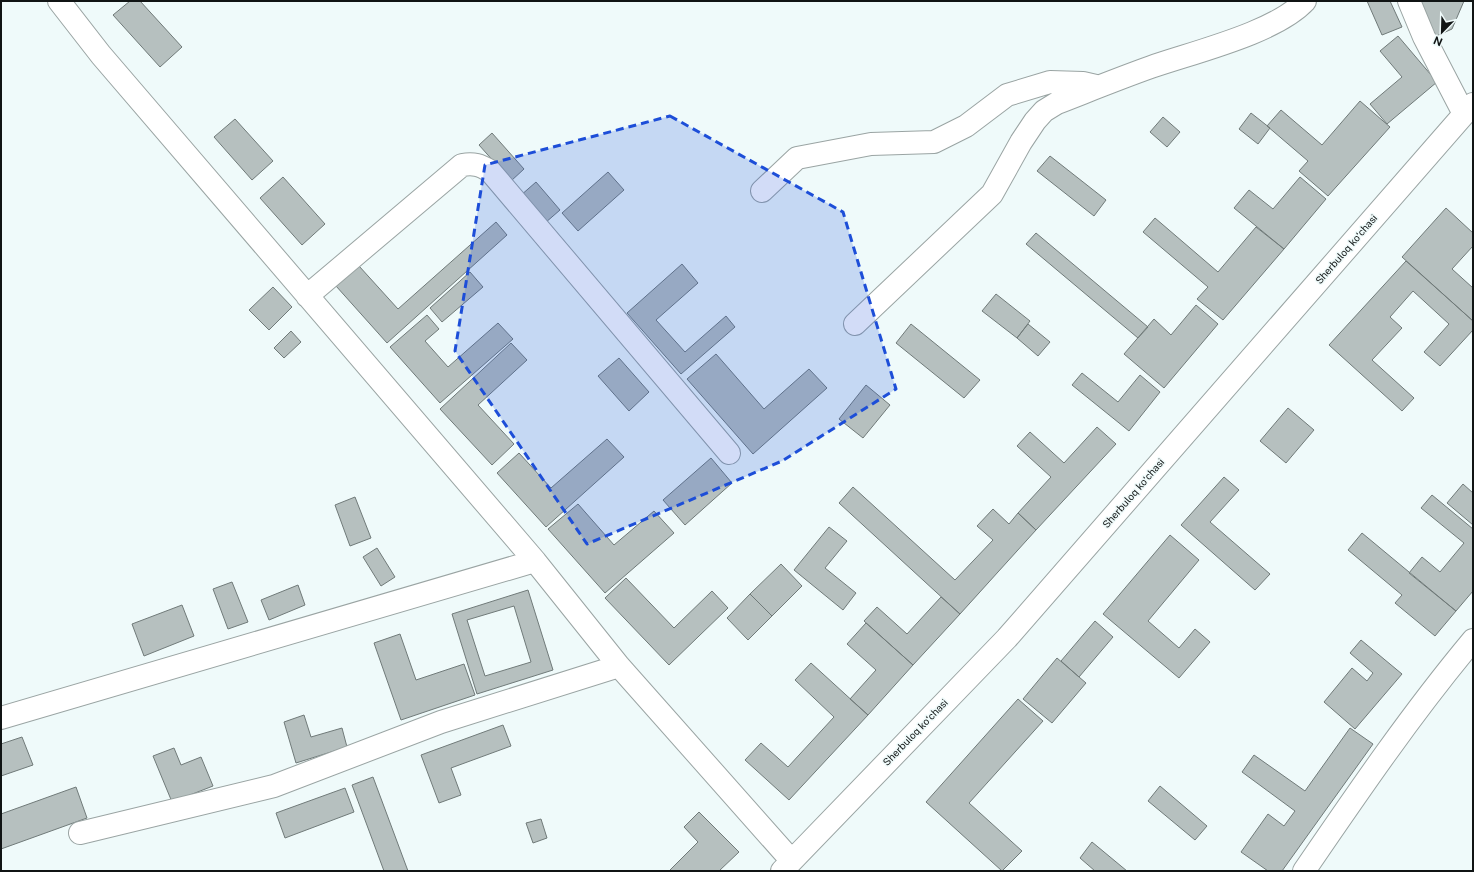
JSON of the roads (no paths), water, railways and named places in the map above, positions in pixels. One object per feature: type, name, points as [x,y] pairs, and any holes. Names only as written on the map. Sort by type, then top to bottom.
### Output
[{"type":"street","points":[[58,1],[101,55],[535,561],[620,666],[786,865]]},
{"type":"street","points":[[855,324],[992,194],[1021,142],[1044,111],[1057,103],[1241,37],[1284,18],[1305,1]]},
{"type":"street","points":[[1409,1],[1424,37],[1468,109]]},
{"type":"street","points":[[762,191],[797,158],[871,144],[934,142],[966,126],[1007,95],[1050,82],[1083,83],[1100,87]]},
{"type":"street","name":"Sherbuloq koʻchasi","points":[[786,865],[1006,638],[1468,109]]},
{"type":"street","points":[[307,296],[462,165],[482,165],[490,172],[728,453]]},
{"type":"street","points":[[1,718],[535,561]]},
{"type":"street","points":[[1304,871],[1376,766],[1437,683],[1473,640]]},
{"type":"street","points":[[80,833],[274,786],[441,722],[620,666]]}]
